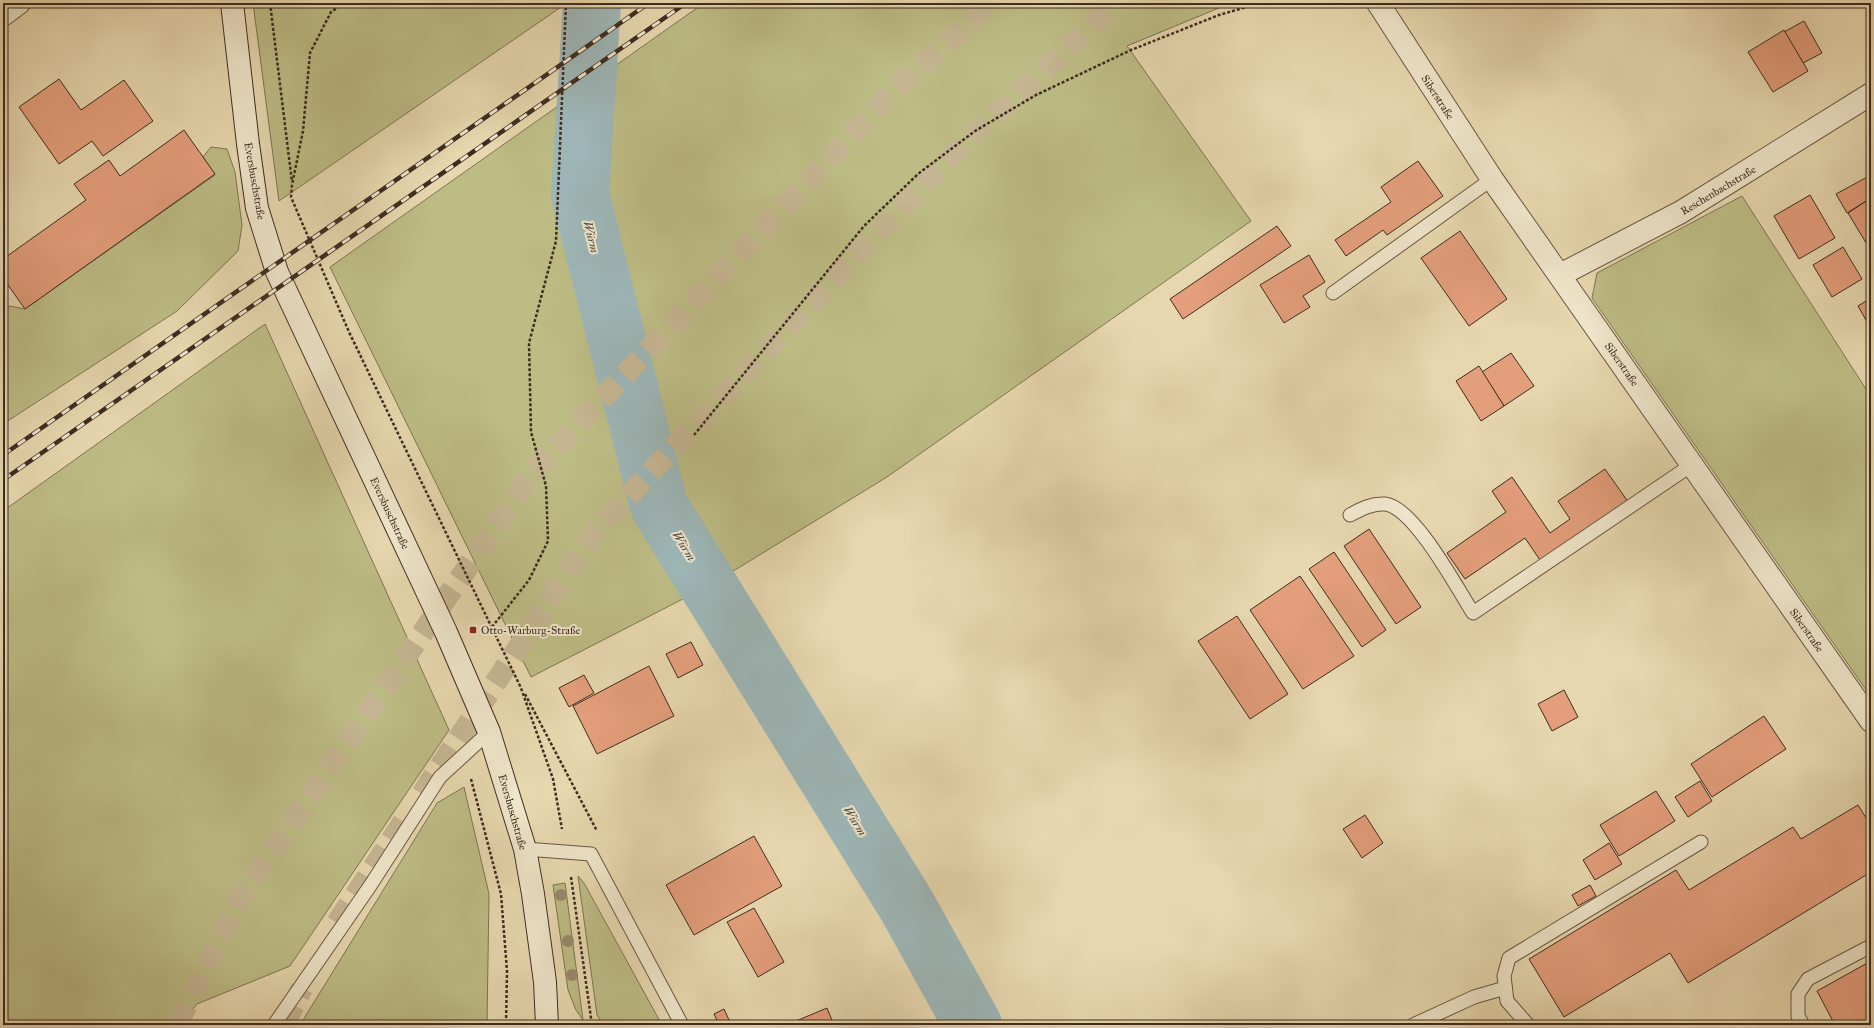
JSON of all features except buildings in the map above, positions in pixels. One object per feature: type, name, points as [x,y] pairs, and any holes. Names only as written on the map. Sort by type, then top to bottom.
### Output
[{"type":"street","points":[[3,15],[19,3]]},
{"type":"street","name":"Eversbuschstraße","points":[[232,3],[257,208],[277,272],[446,632],[490,732],[525,849],[533,894],[545,982],[547,1025]]},
{"type":"street","name":"Siberstraße","points":[[1378,3],[1492,179],[1693,464],[1871,722]]},
{"type":"street","name":"Reschenbachstraße","points":[[1560,275],[1681,212],[1871,94]]},
{"type":"lane","points":[[1333,293],[1492,179]]},
{"type":"lane","points":[[1350,515],[1369,505],[1386,504],[1404,514],[1421,531],[1473,613],[1693,464]]},
{"type":"lane","points":[[274,1025],[370,886],[440,777],[490,732]]},
{"type":"lane","points":[[1528,1025],[1507,1001],[1504,976],[1509,958],[1701,842]]},
{"type":"lane","points":[[525,849],[591,854],[682,1025]]},
{"type":"lane","points":[[1803,1025],[1798,1016],[1798,994],[1808,979],[1871,946]]},
{"type":"lane","points":[[1413,1025],[1474,998],[1505,988]]},
{"type":"path","points":[[270,3],[292,185]]},
{"type":"path","points":[[344,3],[331,12],[310,53],[303,131],[291,197],[349,332],[521,688],[553,779],[567,852],[592,1025]]},
{"type":"path","points":[[492,627],[529,580],[548,542],[546,486],[531,432],[529,343],[556,241],[566,3]]},
{"type":"path","points":[[694,435],[864,226],[918,174],[974,131],[1036,95],[1131,50],[1219,14],[1260,3]]},
{"type":"path","points":[[465,754],[501,894],[507,971],[506,1025]]},
{"type":"shaded area","points":[[253,3],[567,3],[279,201]]},
{"type":"shaded area","points":[[704,3],[1231,3],[1127,46],[1251,221],[887,477],[712,584],[531,677],[330,267]]},
{"type":"shaded area","points":[[211,147],[227,149],[235,172],[242,225],[238,251],[177,311],[3,424],[3,309],[10,306],[25,309],[215,175],[203,157]]},
{"type":"shaded area","points":[[1742,196],[1871,397],[1871,697],[1592,298],[1597,273]]},
{"type":"shaded area","points":[[265,324],[449,730],[290,966],[197,1004],[180,1025],[3,1025],[3,511]]},
{"type":"shaded area","points":[[464,787],[489,894],[487,1025],[300,1025],[437,803]]},
{"type":"shaded area","points":[[578,876],[584,883],[662,1025],[603,1025],[597,1015]]},
{"type":"shaded area","points":[[565,883],[583,1020],[576,1010],[568,990],[553,885]]},
{"type":"waterway","name":"Würm","points":[[592,3],[580,195],[659,506],[907,906],[973,1025]]},
{"type":"tunnel","points":[[177,1025],[241,897],[533,472],[892,92],[991,3]]},
{"type":"tunnel","points":[[422,794],[596,530],[948,159],[1116,3]]},
{"type":"tunnel","points":[[337,923],[404,821]]},
{"type":"tunnel","points":[[284,1025],[302,988]]},
{"type":"railway","points":[[3,455],[649,3]]},
{"type":"railway","points":[[3,480],[686,3]]},
{"type":"place","name":"Otto-Warburg-Straße","points":[[473,630]]}]
